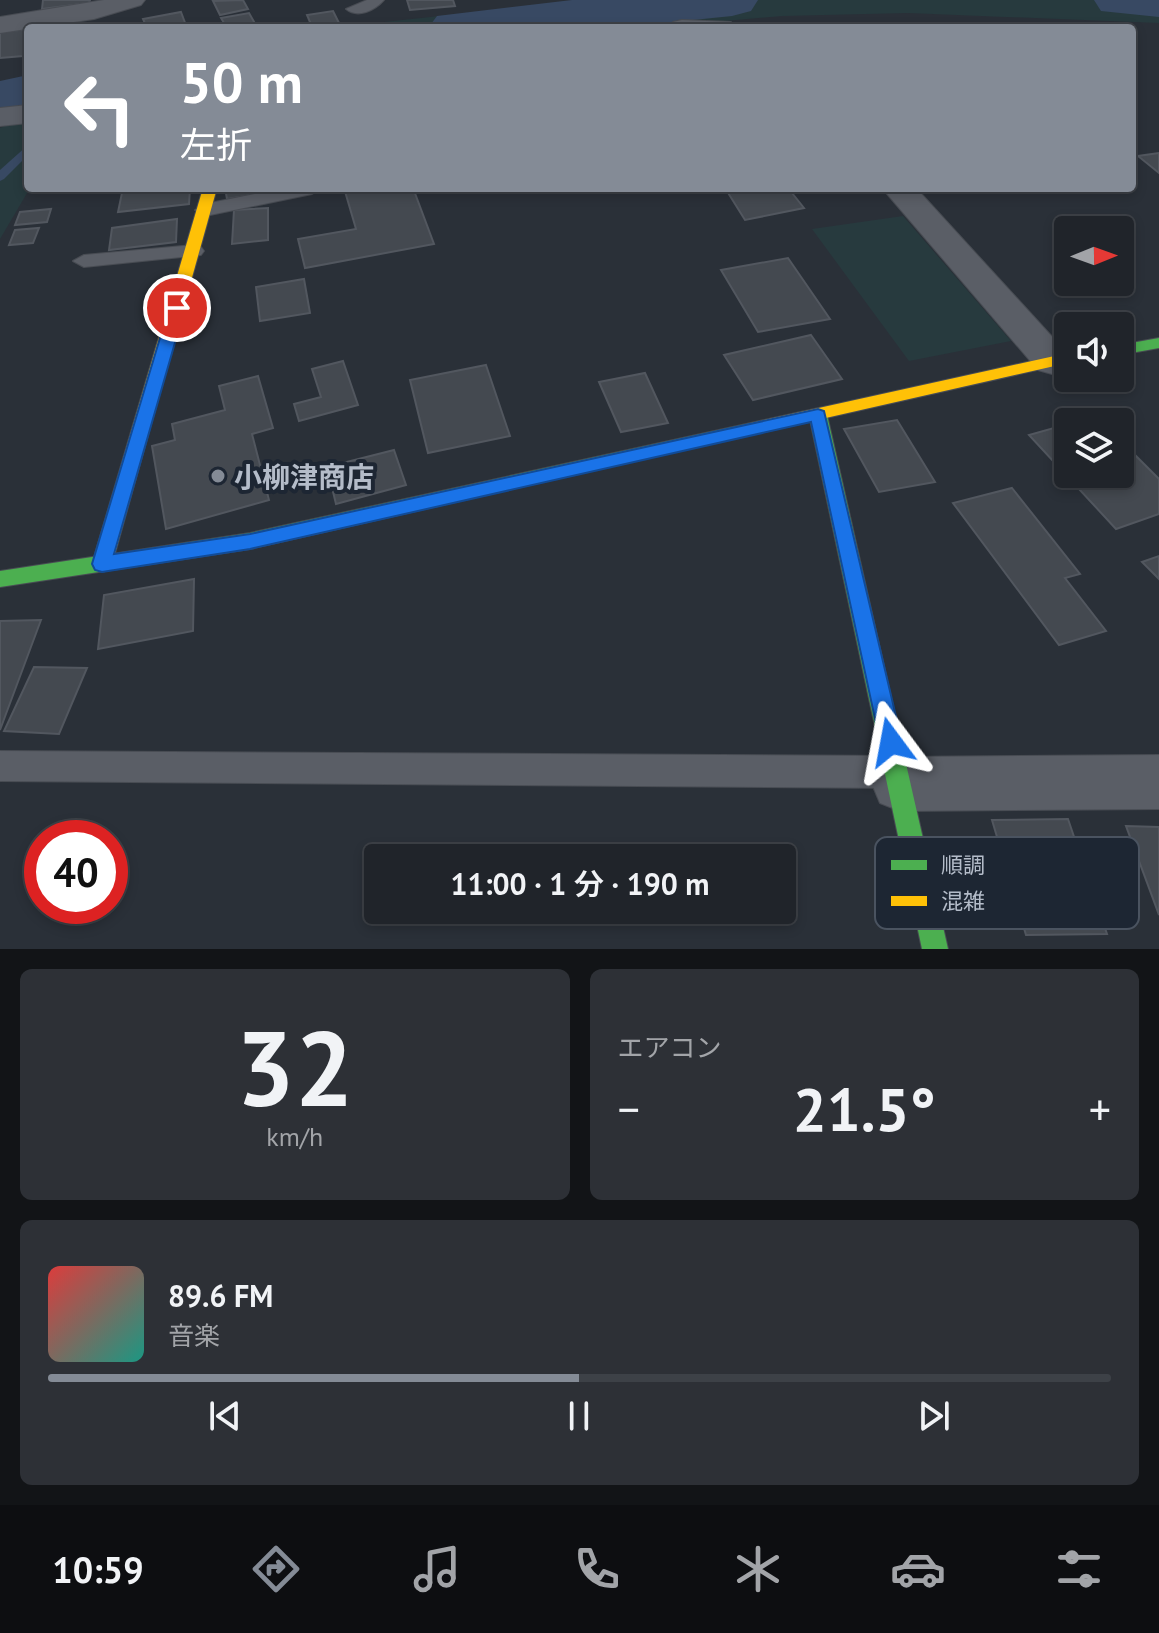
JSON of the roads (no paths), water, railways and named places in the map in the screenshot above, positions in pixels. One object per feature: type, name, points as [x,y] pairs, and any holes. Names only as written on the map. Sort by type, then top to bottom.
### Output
[{"type":"street","points":[[0,25],[94,11],[132,0]]},
{"type":"street","points":[[0,117],[24,114]]},
{"type":"street","points":[[102,564],[209,192]]},
{"type":"street","points":[[902,192],[1054,354]]},
{"type":"street","points":[[1134,347],[1159,343]]},
{"type":"street","points":[[0,579],[250,541],[1054,361]]},
{"type":"street","points":[[818,415],[911,837]]},
{"type":"street","points":[[899,778],[1159,782]]},
{"type":"street","points":[[931,929],[935,949]]},
{"type":"lane","points":[[354,9],[365,8],[377,0]]},
{"type":"lane","points":[[205,210],[293,192]]},
{"type":"lane","points":[[84,261],[194,251]]},
{"type":"lane","points":[[0,766],[899,778]]},
{"type":"waterway","points":[[495,24],[732,0]]},
{"type":"waterway","points":[[1120,0],[1159,1]]},
{"type":"waterway","points":[[0,99],[24,94]]},
{"type":"waterway","points":[[0,177],[24,152]]},
{"type":"place","name":"小柳津商店","points":[[218,476]]}]
